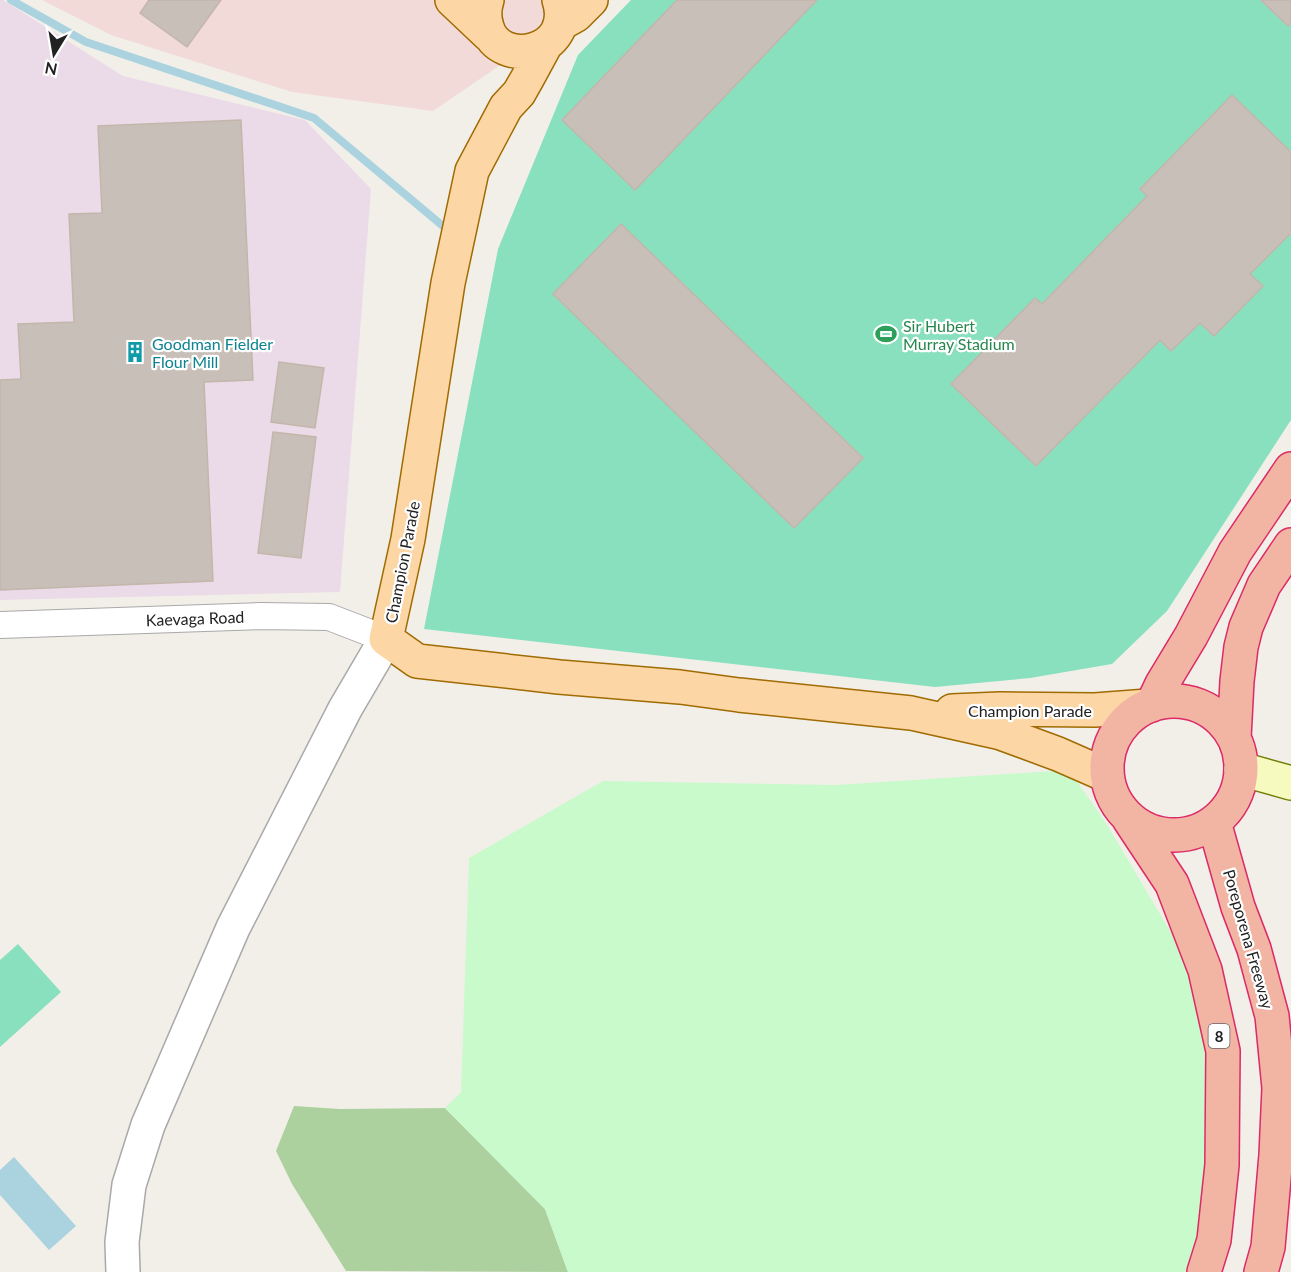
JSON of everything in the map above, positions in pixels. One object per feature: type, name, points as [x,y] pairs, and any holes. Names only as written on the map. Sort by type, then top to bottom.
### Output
[{"type":"highway","name":"8","points":[[1150,705],[1235,552],[1291,469]]},
{"type":"highway","name":"8","points":[[1234,738],[1237,681],[1246,627],[1264,585],[1291,545]]},
{"type":"highway","name":"8","points":[[1129,819],[1142,828],[1172,835],[1201,829],[1214,822],[1226,811],[1234,798],[1241,770],[1238,748],[1234,738],[1222,722],[1207,710],[1190,703],[1171,701],[1150,705],[1133,714],[1121,726],[1112,741],[1107,758],[1106,775],[1110,792],[1118,807],[1129,819],[1172,884],[1205,970],[1223,1051],[1222,1165],[1214,1239],[1204,1272]]},
{"type":"highway","name":"Poreporena Freeway","points":[[1214,822],[1238,907],[1254,949],[1272,1016],[1279,1099],[1268,1247],[1261,1272]]},
{"type":"main road","points":[[452,0],[494,40],[511,50],[524,52],[536,50],[555,23]]},
{"type":"main road","points":[[487,0],[485,22],[494,40],[506,107]]},
{"type":"main road","name":"Champion Parade","points":[[591,0],[576,15],[555,23],[523,86],[506,107],[472,171],[448,283],[408,539],[386,639],[417,661],[911,713],[1001,734],[1058,754],[1106,775]]},
{"type":"main road","name":"Champion Parade","points":[[911,713],[1000,709],[1095,710],[1150,705]]},
{"type":"main road","points":[[1241,770],[1291,783]]},
{"type":"street","name":"Kaevaga Road","points":[[0,625],[260,616],[329,617],[386,639]]},
{"type":"street","points":[[123,1272],[122,1242],[129,1185],[148,1125],[233,928],[345,709],[386,639]]},
{"type":"shaded area","name":"Goodman Fielder Flour Mill","points":[[0,0],[123,76],[305,120],[371,189],[340,592],[0,600]]},
{"type":"shaded area","points":[[42,0],[566,0],[515,55],[433,111],[292,92],[111,35]]},
{"type":"green space","name":"Sir Hubert Murray Stadium","points":[[631,0],[1291,0],[1291,420],[1167,611],[1112,664],[1030,678],[935,687],[424,629],[498,249],[578,55]]},
{"type":"green space","points":[[1069,770],[1106,823],[1192,968],[1222,1090],[1214,1188],[1185,1272],[568,1272],[545,1209],[445,1108],[461,1092],[469,858],[603,781],[836,785]]},
{"type":"green space","points":[[18,944],[61,992],[0,1047],[0,960]]},
{"type":"green space","points":[[294,1106],[340,1109],[445,1108],[545,1209],[568,1272],[346,1271],[292,1184],[276,1151]]},
{"type":"water","points":[[14,1157],[76,1226],[49,1250],[0,1195],[0,1170]]},
{"type":"building","points":[[149,0],[221,0],[187,47],[140,13]]},
{"type":"building","points":[[677,0],[817,0],[635,190],[562,120]]},
{"type":"building","points":[[1261,0],[1291,0],[1291,23],[1288,26]]},
{"type":"building","points":[[1232,95],[1291,152],[1291,233],[1250,274],[1263,286],[1214,336],[1200,323],[1171,351],[1160,340],[1036,466],[951,384],[1035,298],[1042,304],[1147,196],[1140,189]]},
{"type":"building","name":"Goodman Fielder Flour Mill","points":[[241,120],[253,380],[204,382],[213,581],[0,590],[0,380],[21,379],[18,324],[74,322],[69,214],[102,213],[98,126]]},
{"type":"building","points":[[621,224],[863,458],[794,528],[553,294]]},
{"type":"building","points":[[279,362],[324,368],[315,428],[271,422]]},
{"type":"building","points":[[273,432],[316,437],[301,558],[258,553]]},
{"type":"waterway","points":[[11,0],[86,42],[314,118],[450,232]]},
{"type":"place","name":"Sir Hubert Murray Stadium","points":[[886,334]]},
{"type":"place","name":"Goodman Fielder Flour Mill","points":[[135,352]]}]
